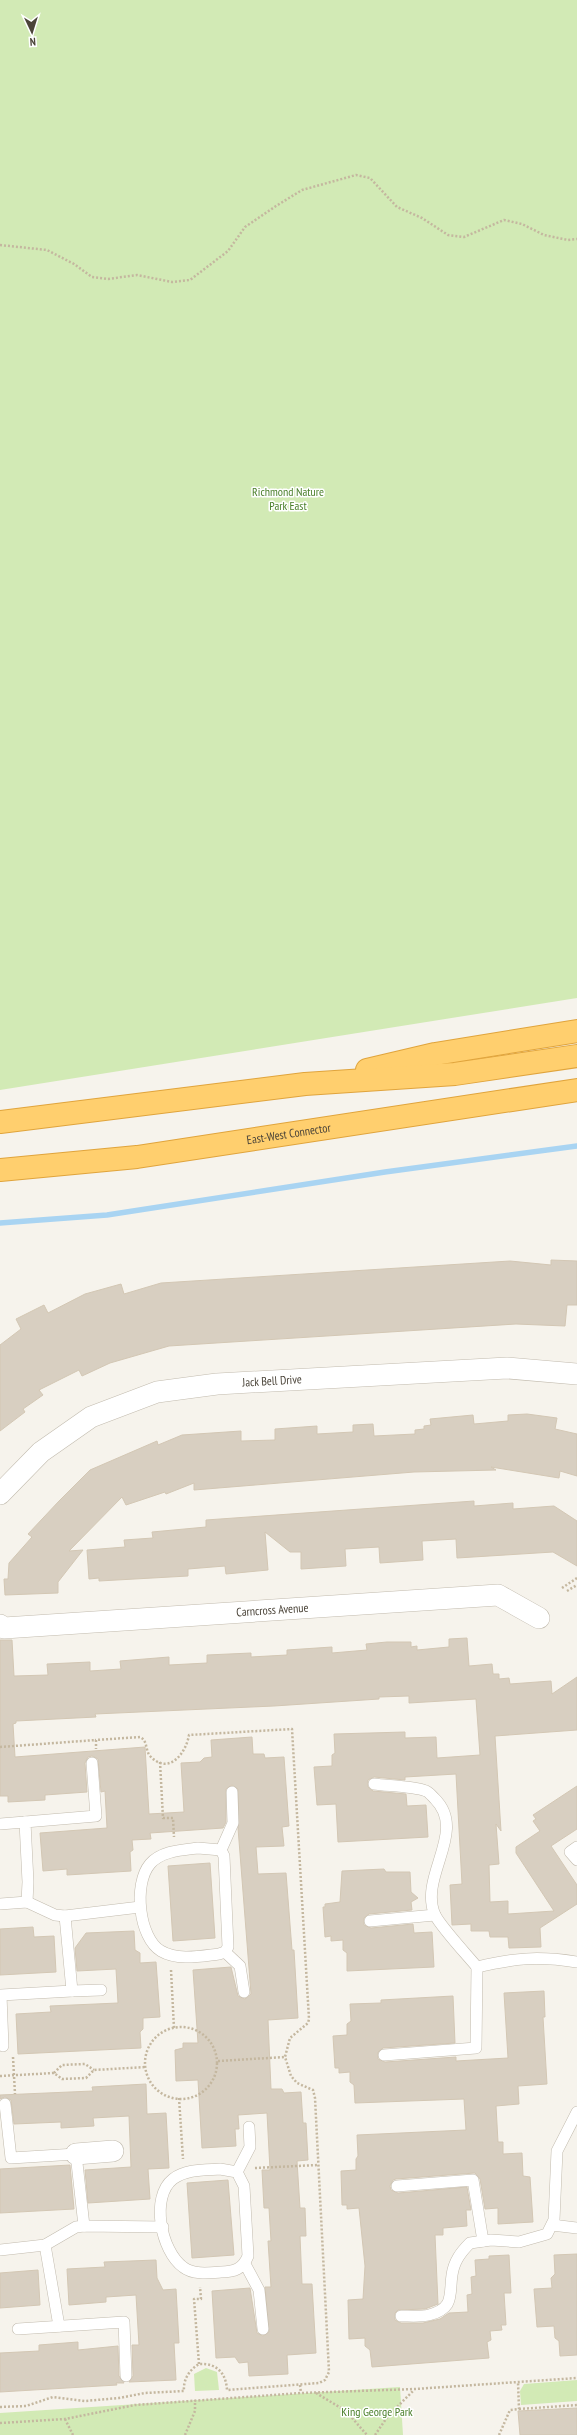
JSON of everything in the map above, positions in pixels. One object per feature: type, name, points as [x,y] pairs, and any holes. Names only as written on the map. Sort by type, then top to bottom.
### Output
[{"type":"highway","points":[[305,1084],[435,1054],[577,1031]]},
{"type":"highway","points":[[0,1122],[305,1084],[455,1074],[577,1056]]},
{"type":"highway","name":"East-West Connector","points":[[0,1170],[138,1157],[469,1108],[577,1090]]},
{"type":"highway","points":[[469,1108],[540,1108],[577,1105]]},
{"type":"street","name":"Jack Bell Drive","points":[[2,1486],[41,1452],[91,1417],[157,1392],[217,1384],[507,1368],[577,1374]]},
{"type":"street","name":"Carncross Avenue","points":[[0,1626],[4,1628],[498,1595],[539,1618]]},
{"type":"street","points":[[76,2154],[113,2151]]},
{"type":"lane","points":[[0,1824],[96,1816],[92,1763]]},
{"type":"lane","points":[[374,1784],[426,1791],[443,1808],[446,1831],[444,1851],[436,1868],[431,1895],[435,1915],[477,1967],[476,2048],[384,2055]]},
{"type":"lane","points":[[225,1952],[229,1941],[225,1864],[221,1850],[233,1822],[232,1792]]},
{"type":"lane","points":[[25,1822],[28,1882],[27,1902]]},
{"type":"lane","points":[[577,1847],[570,1852],[577,1860]]},
{"type":"lane","points":[[221,1850],[198,1848],[175,1851],[161,1856],[150,1864],[144,1874],[140,1908],[147,1936],[153,1944],[170,1955],[212,1955],[225,1952]]},
{"type":"lane","points":[[0,1904],[27,1902],[55,1915],[65,1916],[140,1908]]},
{"type":"lane","points":[[370,1921],[435,1915]]},
{"type":"lane","points":[[65,1916],[72,1991]]},
{"type":"lane","points":[[225,1952],[240,1966],[244,1992]]},
{"type":"lane","points":[[477,1967],[504,1961],[543,1957],[577,1962]]},
{"type":"lane","points":[[3,2046],[1,1995],[101,1990]]},
{"type":"lane","points":[[5,2104],[11,2158],[76,2154],[84,2226]]},
{"type":"lane","points":[[401,2316],[428,2315],[443,2309],[450,2300],[452,2275],[458,2255],[470,2243],[483,2241],[519,2242],[547,2234],[554,2220],[557,2151],[577,2112]]},
{"type":"lane","points":[[237,2172],[250,2147],[250,2128]]},
{"type":"lane","points":[[220,2169],[237,2172],[244,2186],[248,2256],[245,2264],[236,2271],[199,2272],[183,2268],[175,2260],[167,2248],[160,2203],[162,2193],[172,2179],[184,2173],[220,2169]]},
{"type":"lane","points":[[397,2186],[473,2180],[483,2241]]},
{"type":"lane","points":[[552,2225],[577,2228]]},
{"type":"lane","points":[[0,2250],[45,2245],[76,2227],[163,2227]]},
{"type":"lane","points":[[45,2245],[59,2326]]},
{"type":"lane","points":[[245,2264],[259,2290],[263,2329]]},
{"type":"lane","points":[[18,2329],[124,2322],[126,2376]]},
{"type":"path","points":[[0,245],[47,250],[74,264],[92,277],[108,278],[136,275],[172,282],[190,280],[211,266],[228,251],[246,227],[276,206],[302,190],[356,175],[370,178],[397,207],[422,218],[448,235],[464,237],[504,220],[522,224],[544,235],[568,240],[577,239]]},
{"type":"path","points":[[562,1588],[577,1578]]},
{"type":"path","points":[[566,1591],[577,1585]]},
{"type":"path","points":[[0,1747],[140,1738],[144,1740],[150,1756],[160,1762],[173,1761],[181,1755],[186,1749],[189,1735],[292,1729],[310,2019],[308,2023],[290,2038],[285,2057],[291,2076],[297,2083],[313,2090],[314,2093],[330,2366],[328,2377],[323,2382],[228,2390],[226,2378],[220,2370],[208,2364],[199,2364],[190,2371],[185,2378],[184,2391],[145,2393],[109,2400],[85,2401],[53,2397],[26,2406],[0,2407]]},
{"type":"path","points":[[92,1763],[92,1756],[97,1755],[96,1740]]},
{"type":"path","points":[[160,1762],[163,1818],[173,1818],[175,1851]]},
{"type":"path","points":[[170,1955],[174,2028]]},
{"type":"path","points":[[174,2028],[192,2029],[203,2034],[212,2043],[218,2061],[214,2079],[206,2089],[196,2096],[179,2098],[162,2094],[154,2086],[146,2067],[146,2054],[151,2043],[159,2035],[174,2028]]},
{"type":"path","points":[[3,2046],[12,2045],[16,2102],[5,2104]]},
{"type":"path","points":[[218,2061],[285,2057]]},
{"type":"path","points":[[0,2076],[54,2073],[62,2065],[86,2064],[94,2070],[146,2067]]},
{"type":"path","points":[[54,2073],[62,2080],[86,2078],[94,2070]]},
{"type":"path","points":[[179,2098],[184,2173]]},
{"type":"path","points":[[237,2172],[253,2168],[318,2165]]},
{"type":"path","points":[[199,2272],[201,2299],[194,2299],[199,2364]]},
{"type":"path","points":[[0,2423],[64,2419],[135,2405],[196,2400],[314,2392],[415,2389],[577,2378]]},
{"type":"path","points":[[518,2382],[519,2409]]},
{"type":"path","points":[[300,2385],[301,2393]]},
{"type":"path","points":[[375,2435],[388,2416],[415,2389]]},
{"type":"path","points":[[314,2392],[346,2411],[367,2435]]},
{"type":"path","points":[[185,2435],[195,2411],[196,2400]]},
{"type":"path","points":[[499,2435],[510,2410],[577,2405]]},
{"type":"path","points":[[64,2419],[73,2435]]},
{"type":"green space","name":"Richmond Nature Park East","points":[[0,0],[577,0],[577,998],[0,1090]]},
{"type":"green space","points":[[206,2368],[217,2372],[219,2390],[195,2391],[194,2374]]},
{"type":"green space","points":[[577,2380],[577,2401],[521,2405],[520,2391],[524,2384]]},
{"type":"green space","name":"King George Park","points":[[400,2387],[403,2435],[0,2435],[0,2413]]},
{"type":"building","points":[[551,1260],[577,1261],[577,1305],[567,1305],[565,1326],[516,1324],[169,1346],[110,1363],[82,1376],[79,1370],[39,1390],[43,1395],[23,1409],[25,1412],[0,1431],[0,1345],[21,1329],[16,1319],[44,1305],[48,1313],[85,1294],[121,1284],[124,1294],[161,1283],[510,1261],[551,1265]]},
{"type":"building","points":[[527,1414],[557,1418],[555,1429],[577,1434],[577,1476],[560,1471],[559,1478],[491,1467],[496,1470],[414,1472],[194,1490],[194,1483],[166,1494],[165,1492],[126,1505],[122,1497],[69,1551],[83,1550],[58,1582],[58,1593],[5,1595],[4,1579],[8,1579],[9,1563],[32,1537],[28,1534],[59,1501],[90,1470],[157,1441],[158,1445],[182,1435],[241,1431],[241,1441],[275,1440],[275,1429],[317,1426],[317,1434],[353,1432],[353,1425],[373,1424],[374,1436],[415,1434],[415,1430],[424,1429],[424,1426],[431,1425],[430,1419],[473,1415],[474,1424],[508,1421],[508,1415]]},
{"type":"building","points":[[474,1501],[474,1506],[513,1503],[513,1509],[554,1506],[577,1521],[577,1566],[553,1552],[457,1558],[456,1539],[422,1541],[423,1560],[380,1563],[379,1547],[345,1549],[346,1566],[301,1569],[301,1552],[290,1552],[265,1532],[268,1570],[226,1574],[225,1566],[188,1569],[188,1576],[99,1581],[99,1578],[89,1579],[87,1550],[125,1547],[124,1540],[153,1538],[152,1532],[206,1527],[206,1520]]},
{"type":"building","points":[[467,1638],[469,1666],[492,1664],[493,1674],[499,1674],[499,1679],[509,1678],[510,1684],[551,1681],[552,1694],[577,1677],[577,1730],[495,1736],[501,1831],[496,1824],[499,1864],[489,1865],[490,1902],[508,1901],[508,1914],[554,1911],[516,1853],[516,1847],[540,1831],[533,1821],[536,1819],[533,1815],[577,1786],[577,1829],[551,1846],[577,1885],[577,1904],[540,1928],[541,1947],[509,1948],[508,1937],[490,1937],[489,1931],[471,1931],[471,1924],[452,1925],[450,1885],[462,1884],[456,1774],[405,1777],[405,1780],[374,1777],[368,1780],[368,1787],[373,1791],[406,1794],[407,1806],[426,1805],[428,1837],[338,1842],[336,1804],[317,1805],[314,1767],[332,1766],[332,1755],[335,1753],[334,1734],[405,1732],[405,1738],[436,1737],[437,1758],[480,1755],[476,1699],[409,1703],[409,1696],[379,1697],[379,1699],[274,1706],[95,1714],[96,1717],[16,1721],[16,1723],[13,1724],[15,1757],[145,1747],[149,1814],[184,1812],[181,1763],[200,1762],[204,1758],[212,1757],[211,1740],[252,1737],[253,1754],[264,1754],[265,1758],[284,1757],[289,1826],[282,1827],[284,1846],[256,1847],[258,1874],[286,1873],[292,1950],[294,1950],[298,2018],[268,2020],[271,2089],[282,2089],[284,2093],[301,2092],[303,2123],[306,2123],[308,2160],[297,2161],[300,2208],[305,2208],[306,2236],[300,2236],[302,2284],[312,2284],[316,2353],[287,2355],[288,2374],[249,2376],[248,2362],[239,2363],[235,2357],[216,2358],[212,2291],[250,2288],[257,2333],[263,2336],[269,2332],[265,2287],[271,2287],[268,2241],[271,2241],[269,2208],[264,2208],[262,2170],[270,2170],[267,2113],[238,2115],[239,2129],[235,2129],[236,2146],[202,2148],[198,2080],[176,2081],[175,2050],[183,2048],[183,2043],[198,2043],[193,1970],[231,1967],[238,1996],[245,1999],[251,1994],[238,1828],[238,1789],[232,1785],[226,1789],[226,1822],[223,1828],[150,1833],[151,1839],[132,1840],[133,1850],[130,1852],[131,1871],[67,1875],[67,1869],[43,1871],[40,1833],[107,1828],[105,1791],[101,1792],[98,1759],[92,1756],[88,1757],[85,1763],[87,1792],[45,1795],[45,1800],[8,1802],[8,1796],[0,1796],[0,1640],[12,1640],[14,1676],[48,1675],[47,1664],[90,1662],[90,1671],[121,1669],[120,1661],[169,1657],[169,1665],[207,1663],[207,1655],[251,1653],[251,1657],[287,1655],[287,1650],[332,1647],[332,1653],[367,1650],[366,1644],[387,1642],[411,1642],[411,1647],[417,1646],[417,1650],[449,1647],[449,1639]]},
{"type":"building","points":[[210,1863],[215,1938],[173,1941],[168,1866]]},
{"type":"building","points":[[384,1869],[386,1872],[410,1872],[411,1892],[418,1898],[411,1902],[412,1910],[369,1914],[364,1918],[364,1925],[371,1928],[413,1924],[414,1933],[432,1932],[434,1967],[347,1971],[347,1953],[343,1950],[343,1940],[331,1941],[331,1936],[325,1937],[323,1907],[325,1907],[325,1904],[340,1902],[342,1871]]},
{"type":"building","points":[[33,1927],[34,1937],[54,1936],[56,1972],[0,1975],[0,1929]]},
{"type":"building","points":[[134,1931],[135,1950],[140,1953],[140,1963],[156,1962],[160,2017],[143,2018],[143,2029],[140,2032],[141,2048],[18,2054],[16,2014],[51,2012],[50,2006],[118,2003],[116,1969],[77,1971],[75,1948],[86,1933]]},
{"type":"building","points":[[544,1991],[545,2017],[543,2017],[547,2084],[518,2086],[519,2104],[496,2106],[498,2142],[503,2142],[503,2154],[522,2153],[523,2176],[530,2177],[533,2222],[498,2224],[498,2208],[485,2209],[480,2179],[475,2173],[396,2179],[393,2180],[390,2186],[391,2190],[398,2193],[467,2187],[471,2210],[466,2210],[467,2226],[443,2228],[443,2235],[435,2235],[438,2304],[425,2309],[398,2310],[395,2313],[395,2320],[401,2323],[423,2323],[440,2319],[449,2313],[468,2312],[467,2295],[472,2294],[471,2277],[476,2276],[475,2260],[489,2259],[489,2256],[509,2255],[511,2293],[504,2293],[506,2325],[501,2325],[502,2330],[490,2331],[491,2340],[487,2342],[489,2358],[372,2367],[370,2350],[365,2346],[365,2338],[349,2339],[348,2300],[363,2299],[365,2266],[359,2208],[347,2209],[347,2205],[342,2205],[341,2171],[356,2170],[356,2159],[358,2156],[357,2135],[466,2130],[464,2099],[355,2103],[354,2085],[350,2082],[350,2072],[339,2073],[339,2068],[335,2068],[333,2036],[347,2035],[347,2024],[351,2021],[350,2004],[381,2003],[381,2000],[453,1996],[455,2043],[383,2048],[378,2052],[378,2059],[385,2062],[456,2057],[456,2061],[508,2058],[504,1993]]},
{"type":"building","points":[[146,2084],[147,2114],[166,2113],[169,2168],[148,2169],[150,2199],[88,2203],[85,2170],[131,2167],[129,2116],[93,2118],[94,2126],[61,2128],[61,2122],[14,2124],[11,2100],[5,2097],[0,2099],[0,2095],[93,2091],[92,2087]]},
{"type":"building","points":[[70,2165],[74,2209],[0,2213],[0,2169]]},
{"type":"building","points":[[228,2180],[234,2255],[192,2258],[187,2183]]},
{"type":"building","points":[[577,2254],[577,2355],[560,2356],[559,2341],[555,2338],[554,2326],[537,2327],[534,2289],[552,2288],[551,2278],[555,2274],[554,2255]]},
{"type":"building","points":[[156,2260],[157,2278],[163,2290],[176,2289],[179,2343],[174,2343],[176,2380],[129,2382],[133,2376],[132,2345],[139,2345],[136,2295],[106,2297],[106,2302],[69,2305],[67,2269],[105,2267],[104,2262]]},
{"type":"building","points":[[38,2270],[40,2305],[0,2308],[0,2273]]},
{"type":"building","points":[[78,2342],[78,2350],[118,2346],[119,2376],[124,2383],[116,2383],[117,2385],[0,2392],[0,2353],[39,2351],[39,2345]]},
{"type":"building","points":[[577,2408],[577,2435],[520,2435],[518,2411]]},
{"type":"waterway","points":[[0,1223],[107,1215],[385,1172],[577,1146]]}]
